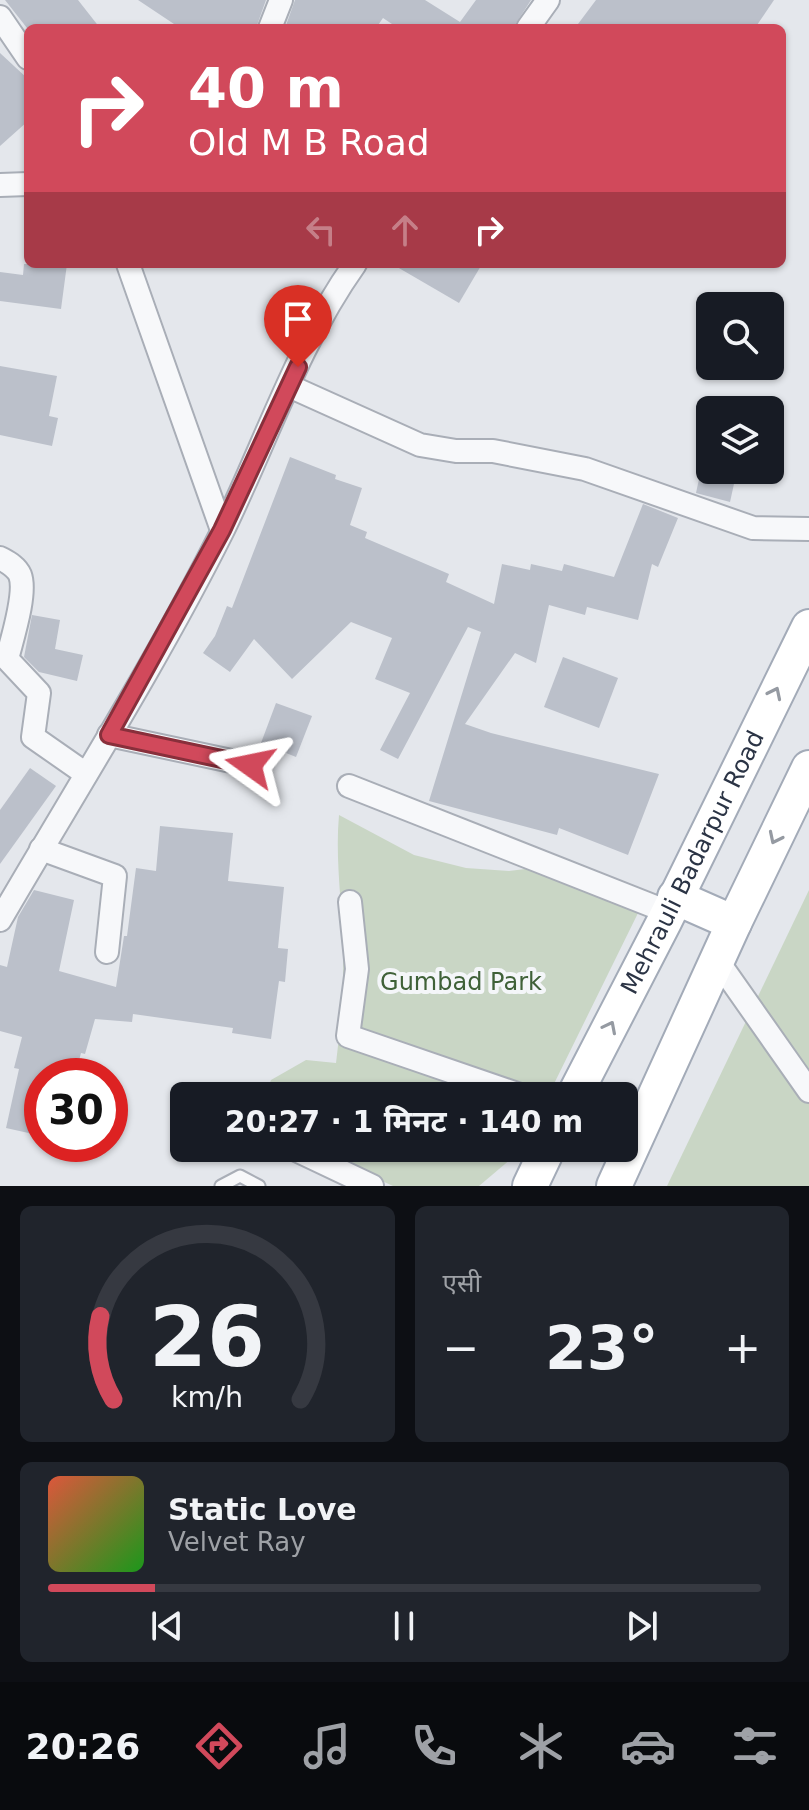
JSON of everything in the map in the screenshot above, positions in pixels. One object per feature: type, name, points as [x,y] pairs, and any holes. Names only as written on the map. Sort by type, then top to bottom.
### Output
[{"type":"main road","name":"Mehrauli Badarpur Road","points":[[581,1082],[809,627]]},
{"type":"main road","points":[[614,1186],[734,923],[809,768]]},
{"type":"main road","points":[[671,904],[734,923]]},
{"type":"main road","points":[[530,1186],[541,1162]]},
{"type":"street","points":[[272,24],[281,0]]},
{"type":"street","points":[[531,24],[548,0]]},
{"type":"street","points":[[0,17],[24,52]]},
{"type":"street","points":[[0,185],[24,184]]},
{"type":"street","points":[[129,268],[222,530]]},
{"type":"street","points":[[0,920],[109,735],[222,530],[289,386],[339,287],[352,268]]},
{"type":"street","points":[[289,386],[420,445],[456,451],[493,451],[585,469],[753,528],[809,529]]},
{"type":"street","points":[[0,558],[14,566],[20,574],[18,611],[7,659],[39,693],[33,737],[86,774]]},
{"type":"street","points":[[109,735],[250,765]]},
{"type":"street","points":[[349,786],[671,904]]},
{"type":"street","points":[[41,849],[115,876],[107,952]]},
{"type":"street","points":[[350,902],[357,969],[348,1036],[482,1082]]},
{"type":"street","points":[[717,960],[809,1091]]},
{"type":"street","points":[[321,1162],[372,1186]]},
{"type":"lane","points":[[221,1186],[240,1176],[259,1186]]},
{"type":"green space","name":"Gumbad Park","points":[[339,815],[414,855],[466,868],[509,871],[541,867],[640,909],[555,1082],[270,1082],[306,1060],[336,1063],[343,975]]},
{"type":"green space","points":[[809,890],[809,1186],[667,1186]]},
{"type":"green space","points":[[341,1162],[507,1162],[479,1186],[393,1186]]},
{"type":"building","points":[[5,0],[78,0],[97,24],[24,24]]},
{"type":"building","points":[[138,0],[266,0],[257,24],[174,24]]},
{"type":"building","points":[[295,0],[425,0],[460,22],[476,0],[531,0],[516,24],[392,24],[383,18],[379,24],[286,24]]},
{"type":"building","points":[[596,0],[774,0],[758,24],[578,24]]},
{"type":"building","points":[[0,53],[24,75],[24,125],[0,146]]},
{"type":"building","points":[[24,264],[24,268],[66,268],[61,309],[0,301],[0,272],[23,275]]},
{"type":"building","points":[[399,268],[480,268],[459,303]]},
{"type":"building","points":[[0,366],[57,376],[49,416],[58,418],[52,446],[0,435]]},
{"type":"building","points":[[290,457],[336,475],[335,479],[362,488],[350,525],[367,532],[365,538],[449,574],[446,582],[494,604],[502,564],[530,570],[531,564],[562,571],[564,564],[614,577],[643,504],[678,518],[658,567],[652,564],[638,620],[587,607],[585,615],[549,605],[536,663],[515,653],[465,724],[659,774],[628,855],[559,828],[557,835],[429,801],[481,632],[468,627],[398,759],[380,750],[410,693],[375,679],[392,638],[351,622],[292,679],[254,639],[230,672],[203,653],[215,636],[227,606],[232,608]]},
{"type":"building","points":[[698,484],[734,484],[730,502],[696,493]]},
{"type":"building","points":[[32,615],[60,620],[55,649],[83,655],[77,681],[39,672],[24,657]]},
{"type":"building","points":[[563,657],[618,678],[599,728],[544,707]]},
{"type":"building","points":[[276,703],[312,716],[296,757],[261,743]]},
{"type":"building","points":[[30,768],[56,786],[0,864],[0,810]]},
{"type":"building","points":[[160,826],[233,833],[228,881],[284,887],[278,948],[288,949],[285,982],[279,981],[271,1039],[232,1033],[233,1028],[133,1014],[132,1022],[95,1019],[85,1054],[81,1053],[80,1058],[24,1058],[24,1132],[6,1128],[19,1069],[14,1068],[22,1037],[0,1031],[0,965],[7,967],[18,917],[34,890],[74,900],[59,971],[116,987],[136,868],[156,871]]},
{"type":"route","points":[[250,765],[109,735],[222,530],[298,367]]}]
